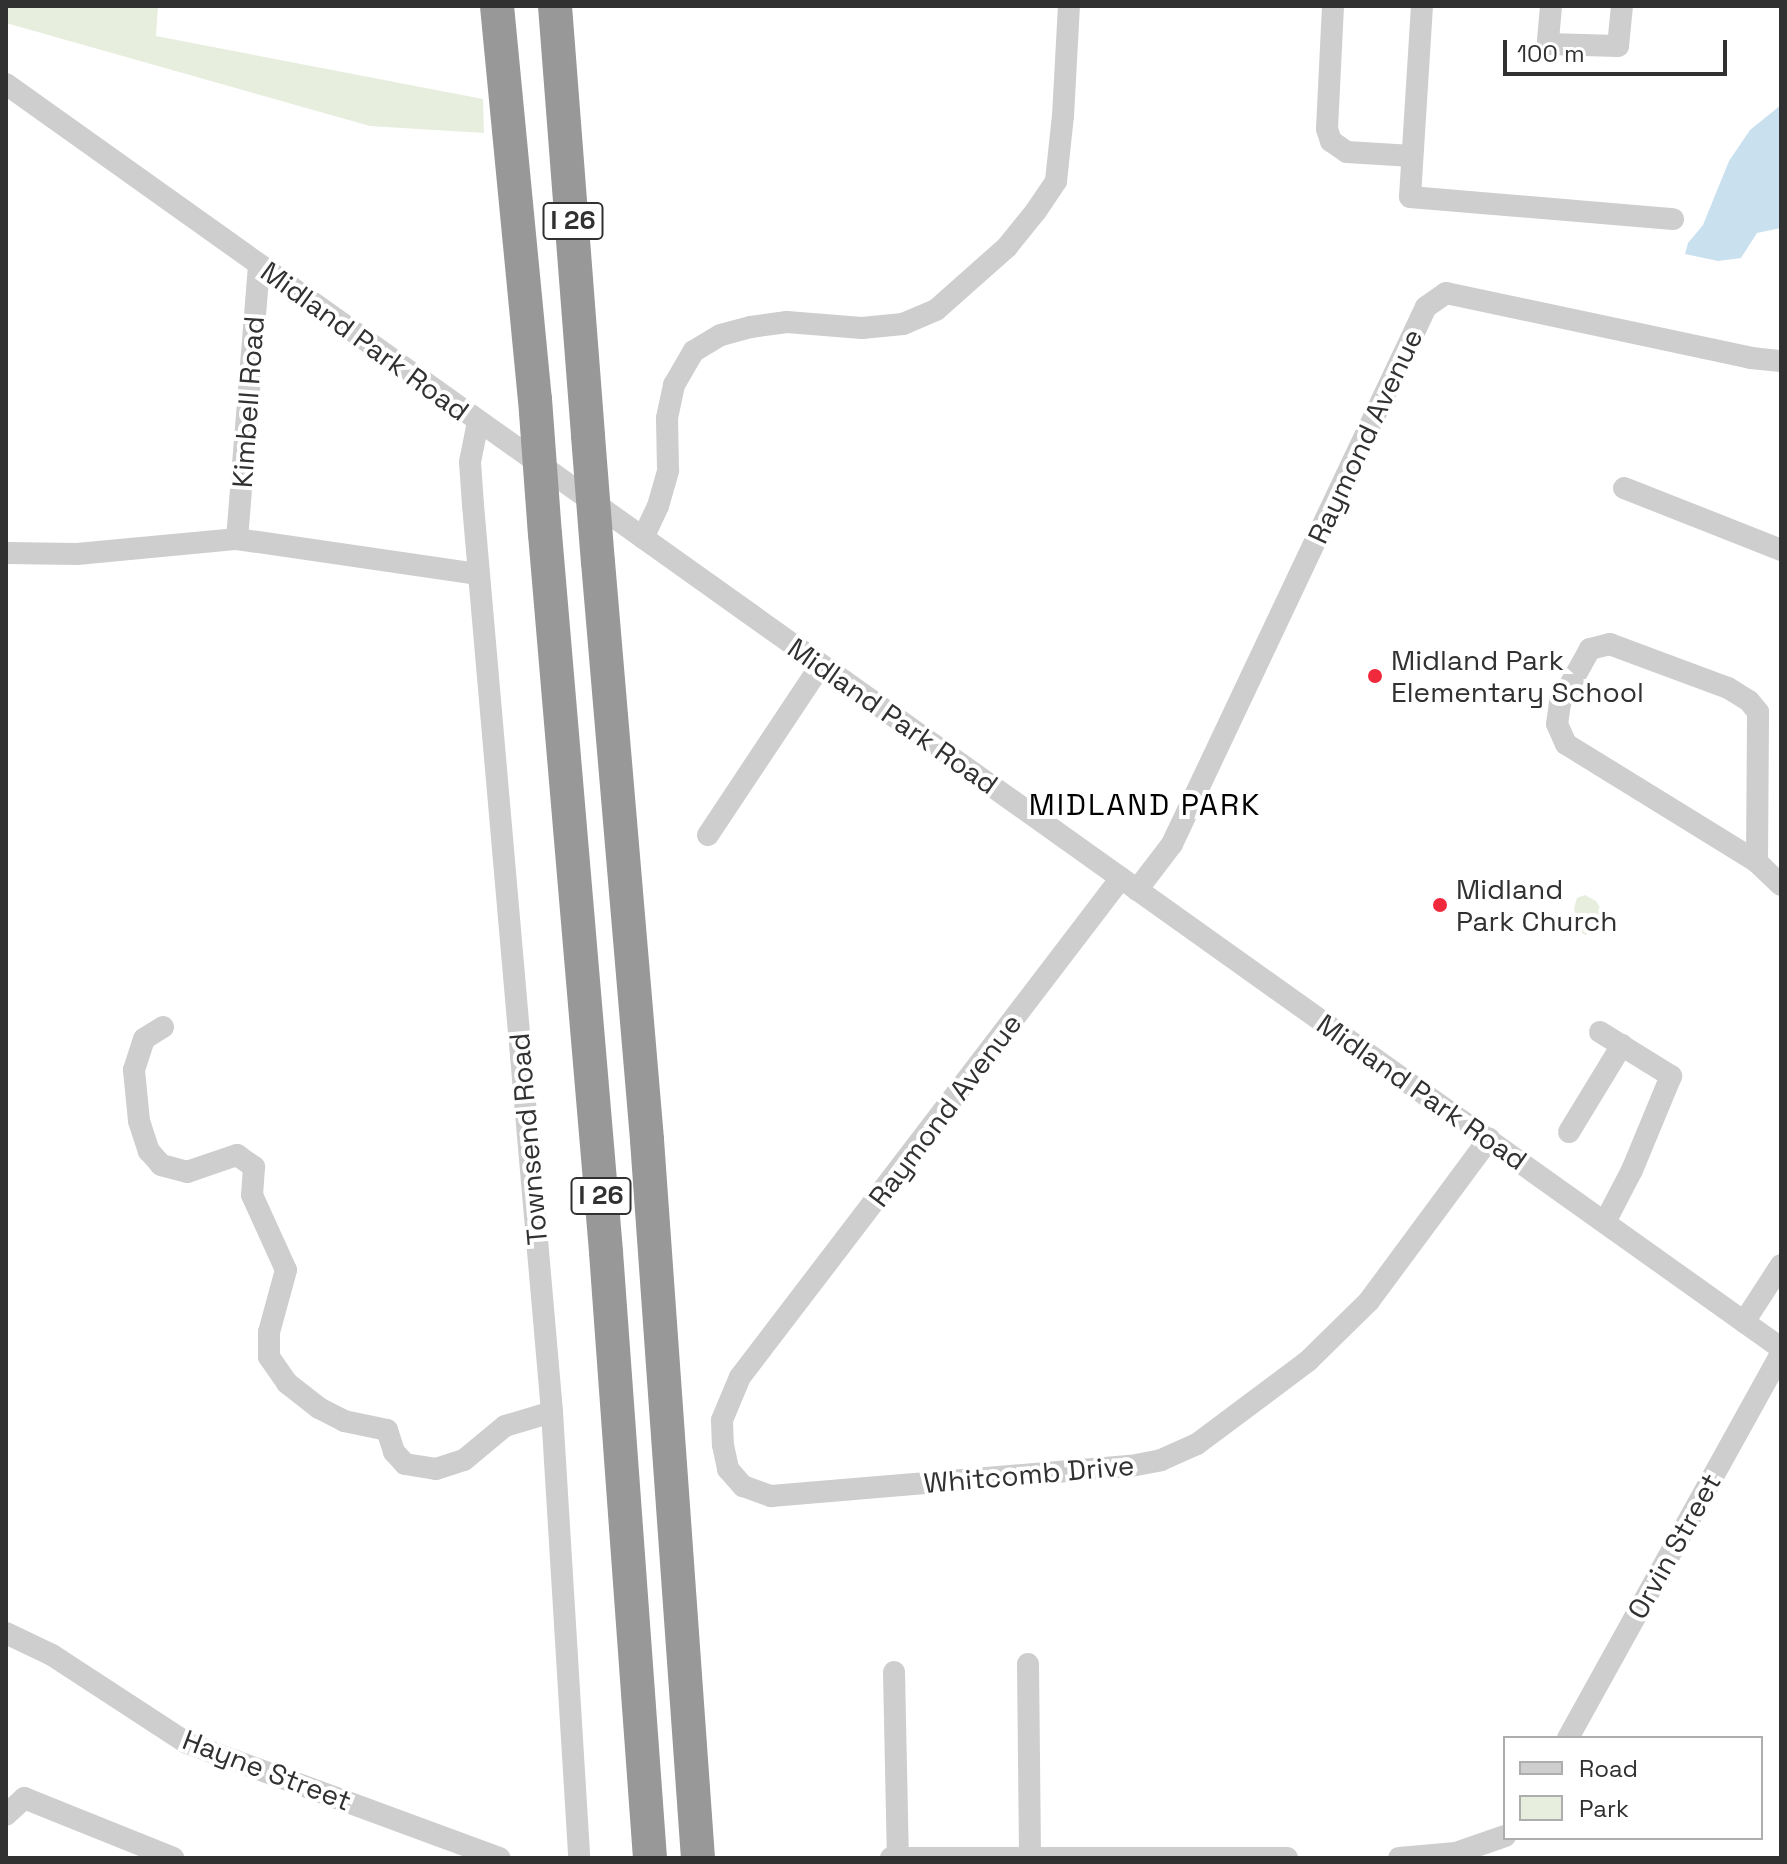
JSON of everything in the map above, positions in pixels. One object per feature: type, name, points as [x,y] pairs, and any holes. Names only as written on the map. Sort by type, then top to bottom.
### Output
[{"type":"highway","name":"I 26","points":[[497,6],[535,399],[606,1252],[650,1858]]},
{"type":"highway","name":"I 26","points":[[555,6],[647,1140],[698,1858]]},
{"type":"street","points":[[643,538],[658,506],[668,470],[667,418],[674,385],[694,351],[721,335],[751,327],[787,322],[862,328],[903,324],[925,315],[971,282],[1036,211],[1056,181],[1069,6]]},
{"type":"street","points":[[1333,6],[1327,129],[1331,141],[1347,152],[1412,156]]},
{"type":"street","points":[[1422,6],[1410,197],[1673,219]]},
{"type":"street","points":[[1551,6],[1548,44],[1618,46],[1622,6]]},
{"type":"street","name":"Midland Park Road","points":[[6,84],[1489,1139],[1781,1351]]},
{"type":"street","name":"Kimbell Road","points":[[237,539],[259,265]]},
{"type":"street","name":"Raymond Avenue","points":[[768,1341],[1129,884],[1172,844],[1426,307],[1446,293],[1751,358],[1781,361]]},
{"type":"street","name":"Townsend Road","points":[[478,422],[470,462],[552,1412],[579,1858]]},
{"type":"street","points":[[1624,488],[1781,550]]},
{"type":"street","points":[[6,553],[77,554],[237,539],[478,574]]},
{"type":"street","points":[[1757,862],[1758,712],[1749,701],[1728,688],[1610,644],[1590,649],[1560,703],[1557,724],[1566,744],[1757,862],[1781,885]]},
{"type":"street","points":[[708,835],[821,665]]},
{"type":"street","points":[[163,1027],[144,1039],[134,1070],[139,1121],[149,1151],[161,1165],[187,1172],[237,1155],[254,1167],[252,1195],[286,1270],[269,1332],[269,1357],[287,1383],[319,1408],[344,1421],[387,1430],[394,1452],[405,1464],[436,1469],[464,1460],[505,1426],[552,1412]]},
{"type":"street","points":[[1600,1032],[1671,1076],[1632,1170],[1605,1222]]},
{"type":"street","points":[[1569,1132],[1622,1045]]},
{"type":"street","name":"Whitcomb Drive","points":[[768,1341],[740,1377],[722,1420],[728,1469],[743,1486],[771,1496],[1131,1466],[1161,1460],[1197,1444],[1308,1361],[1369,1301],[1489,1139]]},
{"type":"street","points":[[1744,1322],[1781,1265]]},
{"type":"street","name":"Orvin Street","points":[[1569,1736],[1781,1351]]},
{"type":"street","name":"Hayne Street","points":[[6,1633],[52,1655],[187,1743],[499,1858]]},
{"type":"street","points":[[1028,1664],[1030,1857]]},
{"type":"street","points":[[894,1672],[898,1858]]},
{"type":"street","points":[[6,1815],[24,1798],[173,1858]]},
{"type":"street","points":[[1399,1858],[1456,1853],[1503,1837]]},
{"type":"street","points":[[891,1858],[1287,1858]]},
{"type":"green space","points":[[6,6],[158,6],[156,36],[483,99],[484,133],[370,126],[6,23]]},
{"type":"green space","points":[[1585,895],[1596,901],[1602,911],[1600,923],[1586,935],[1578,931],[1574,908],[1577,898]]},
{"type":"water","points":[[1781,105],[1781,228],[1757,233],[1741,258],[1718,261],[1685,254],[1688,243],[1703,225],[1729,161],[1750,130]]},
{"type":"place","name":"Midland Park Elementary School","points":[[1375,676]]},
{"type":"place","name":"Midland Park Church","points":[[1440,905]]},
{"type":"district","name":"MIDLAND PARK","points":[[1145,805]]}]
